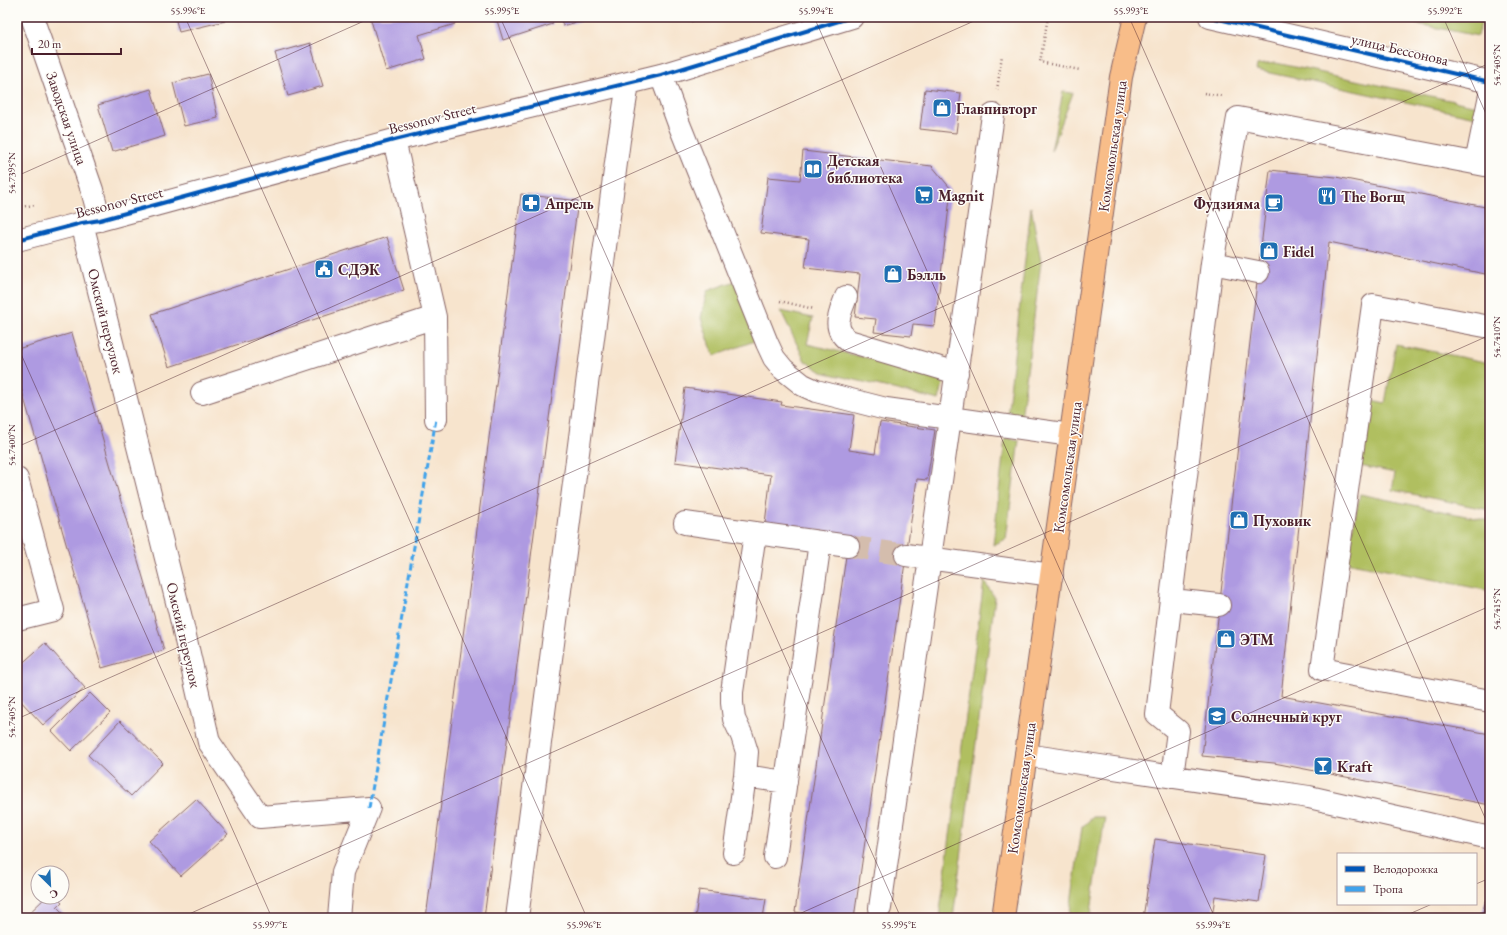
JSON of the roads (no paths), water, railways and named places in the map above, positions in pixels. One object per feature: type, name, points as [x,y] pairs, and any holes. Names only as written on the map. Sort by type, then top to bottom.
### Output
[{"type":"main road","name":"Комсомольская улица","points":[[1003,918],[1121,77],[1135,17]]},
{"type":"street","name":"Заводская улица","points":[[32,17],[92,190],[91,222]]},
{"type":"street","name":"Bessonov Street","points":[[17,240],[91,222],[394,140],[628,84],[852,17]]},
{"type":"street","name":"улица Бессонова","points":[[1210,17],[1490,82]]},
{"type":"street","points":[[661,75],[767,342],[774,358],[783,369],[803,385],[816,391],[886,409],[1071,435]]},
{"type":"street","points":[[517,918],[617,156],[628,84]]},
{"type":"street","points":[[1172,777],[1178,731],[1157,714],[1212,263],[1238,118],[1483,165],[1490,95]]},
{"type":"street","points":[[880,908],[994,115]]},
{"type":"street","points":[[394,140],[435,317],[436,419]]},
{"type":"street","name":"Омский переулок","points":[[91,222],[209,742],[260,817],[369,808],[343,872],[339,918]]},
{"type":"street","points":[[1212,263],[1258,272]]},
{"type":"street","points":[[846,297],[838,323],[841,333],[849,341],[957,373]]},
{"type":"street","points":[[1490,327],[1374,305],[1322,669],[1490,702]]},
{"type":"street","points":[[202,393],[435,317]]},
{"type":"street","points":[[17,479],[21,506],[53,610],[17,619]]},
{"type":"street","points":[[685,523],[848,546]]},
{"type":"street","points":[[734,853],[747,752],[742,736],[734,719],[732,692],[755,533]]},
{"type":"street","points":[[775,857],[820,542]]},
{"type":"street","points":[[906,554],[1052,575]]},
{"type":"street","points":[[1172,600],[1219,605]]},
{"type":"street","points":[[1026,755],[1309,797],[1490,838]]},
{"type":"street","points":[[745,776],[786,782]]},
{"type":"tunnel","points":[[848,546],[906,555]]},
{"type":"place","name":"Главпивторг","points":[[942,108]]},
{"type":"place","name":"Детская библиотека","points":[[813,169]]},
{"type":"place","name":"Magnit","points":[[924,195]]},
{"type":"place","name":"The Borщ","points":[[1327,196]]},
{"type":"place","name":"Апрель","points":[[531,203]]},
{"type":"place","name":"Фудзияма","points":[[1274,203]]},
{"type":"place","name":"Fidel","points":[[1269,251]]},
{"type":"place","name":"СДЭК","points":[[324,269]]},
{"type":"place","name":"Бэлль","points":[[893,274]]},
{"type":"place","name":"Пуховик","points":[[1239,520]]},
{"type":"place","name":"ЭТМ","points":[[1226,639]]},
{"type":"place","name":"Солнечный круг","points":[[1217,716]]},
{"type":"place","name":"Kraft","points":[[1323,766]]}]
